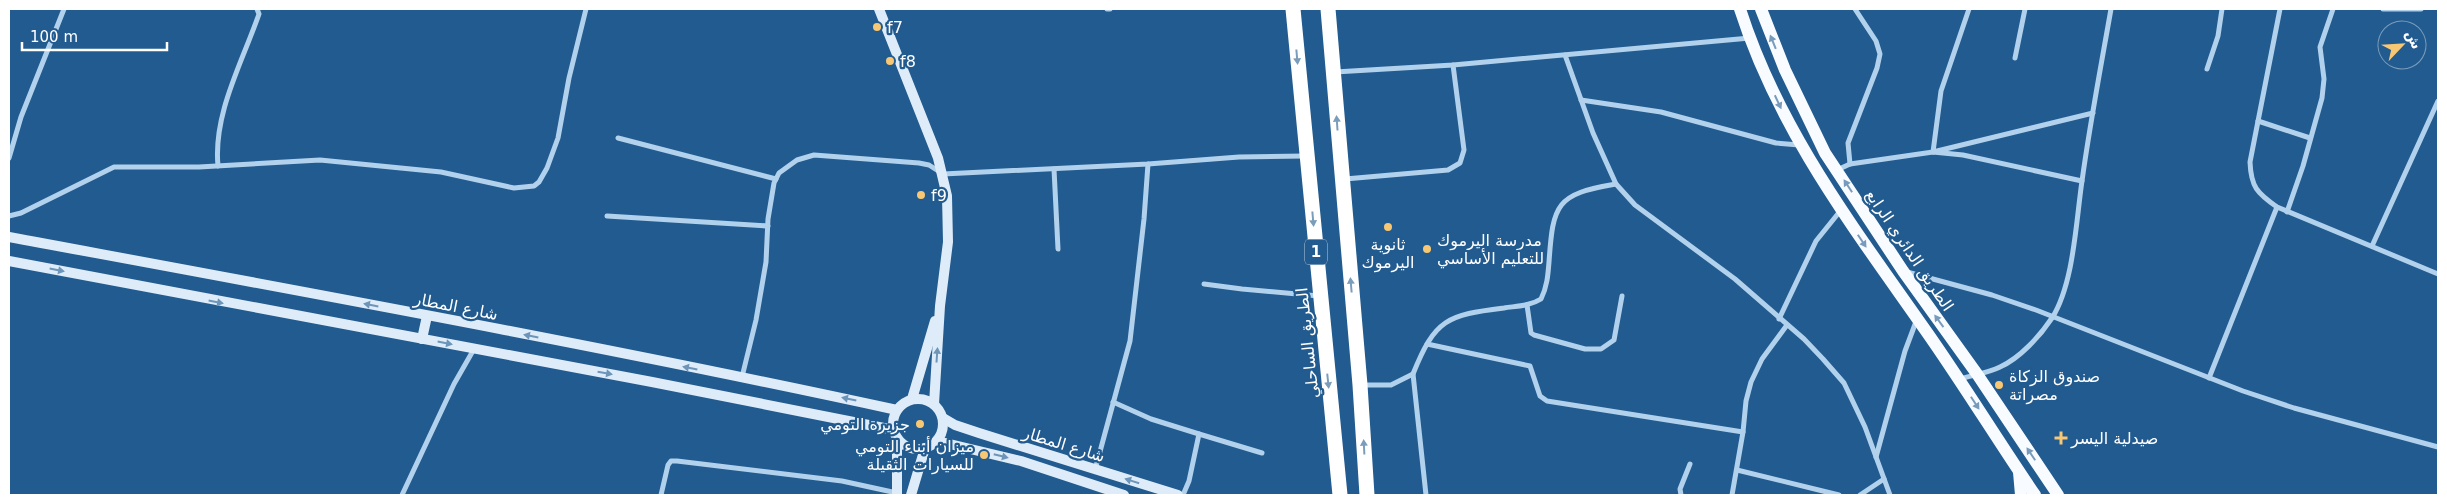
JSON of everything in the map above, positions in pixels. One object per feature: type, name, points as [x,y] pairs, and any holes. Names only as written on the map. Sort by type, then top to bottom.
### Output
[{"type":"highway","name":"الطريق الساحلي","points":[[1292,9],[1340,495]]},
{"type":"highway","points":[[1328,9],[1360,385],[1367,495]]},
{"type":"main road","name":"الطريق الدائري الرابع","points":[[1740,9],[1750,38],[1799,145],[1841,210],[1960,379],[2035,495]]},
{"type":"main road","name":"الطريق الدائري الرابع","points":[[1761,9],[1799,103],[1837,170],[1903,271],[1977,374],[2058,495]]},
{"type":"main road","points":[[2019,472],[2020,495]]},
{"type":"street","points":[[9,158],[21,117],[64,9]]},
{"type":"street","points":[[218,166],[216,145],[220,122],[259,14],[257,9]]},
{"type":"street","points":[[9,216],[21,213],[108,168],[218,166],[320,160],[441,172],[514,188],[534,186],[539,182],[547,168],[558,138],[586,9]]},
{"type":"street","points":[[879,9],[943,174],[947,196],[948,229],[940,306],[934,404]]},
{"type":"street","points":[[1850,164],[1848,143],[1877,68],[1880,54],[1876,40],[1855,9]]},
{"type":"street","points":[[1933,152],[1940,91],[1969,9]]},
{"type":"street","points":[[2015,58],[2025,9]]},
{"type":"street","points":[[1960,379],[2000,367],[2018,355],[2052,318],[2063,291],[2070,263],[2111,9]]},
{"type":"street","points":[[2206,69],[2218,36],[2222,9]]},
{"type":"street","points":[[2280,9],[2250,162],[2250,176],[2257,191],[2277,207],[2287,212],[2438,274]]},
{"type":"street","points":[[2287,212],[2303,166],[2322,98],[2324,79],[2320,47],[2333,9]]},
{"type":"street","points":[[2383,9],[2421,9]]},
{"type":"street","points":[[1333,72],[1453,65],[1750,38]]},
{"type":"street","points":[[1565,55],[1581,100],[1616,184],[1635,204],[1735,279],[1804,339],[1844,383],[1865,427],[1890,495]]},
{"type":"street","points":[[1341,179],[1448,170],[1460,163],[1464,150],[1453,65]]},
{"type":"street","points":[[1581,100],[1661,112],[1776,143],[1799,145]]},
{"type":"street","points":[[2372,246],[2438,101]]},
{"type":"street","points":[[1837,170],[1850,164],[1933,152],[2093,113]]},
{"type":"street","points":[[2258,121],[2310,138]]},
{"type":"street","points":[[618,138],[776,179]]},
{"type":"street","points":[[1933,152],[1963,154],[2082,180]]},
{"type":"street","points":[[742,377],[756,320],[766,262],[768,226],[776,179],[786,166],[796,160],[814,156],[919,163],[929,165],[943,174],[1148,164],[1239,156],[1307,156]]},
{"type":"street","points":[[1095,470],[1130,341],[1144,219],[1148,164]]},
{"type":"street","points":[[1054,169],[1058,249]]},
{"type":"street","points":[[1426,495],[1413,374],[1427,344],[1437,329],[1451,318],[1464,313],[1527,305],[1541,299],[1546,290],[1553,220],[1564,201],[1573,194],[1587,189],[1616,184]]},
{"type":"street","points":[[2209,378],[2277,207]]},
{"type":"street","points":[[1780,319],[1816,241],[1841,210]]},
{"type":"street","points":[[607,216],[768,226]]},
{"type":"street","name":"شارع المطار","points":[[9,237],[742,377],[897,410]]},
{"type":"street","points":[[9,261],[652,382],[896,434],[910,448],[925,448],[937,441],[943,430],[943,418],[934,404],[924,399],[912,399],[897,410],[893,423],[896,434],[897,494],[842,482],[671,461],[668,465],[661,495]]},
{"type":"street","points":[[1903,271],[1992,295],[2209,378],[2294,408],[2438,447]]},
{"type":"street","points":[[1204,284],[1242,290],[1319,296]]},
{"type":"street","points":[[1527,305],[1531,332],[1534,335],[1585,349],[1601,349],[1614,340],[1622,296]]},
{"type":"street","points":[[912,399],[940,306]]},
{"type":"street","points":[[422,339],[427,316]]},
{"type":"street","points":[[1876,457],[1905,351],[1918,319]]},
{"type":"street","points":[[1732,495],[1743,432],[1745,408],[1751,382],[1762,359],[1787,325]]},
{"type":"street","points":[[1427,344],[1528,365],[1533,371],[1540,396],[1547,401],[1743,432]]},
{"type":"street","points":[[402,495],[454,384],[474,349]]},
{"type":"street","points":[[1360,385],[1391,385],[1413,374]]},
{"type":"street","points":[[1113,402],[1151,419],[1262,453]]},
{"type":"street","name":"شارع المطار","points":[[943,418],[954,425],[1178,495]]},
{"type":"street","points":[[1183,495],[1194,463],[1199,434]]},
{"type":"street","name":"شارع المطار","points":[[937,441],[1021,461],[1124,495]]},
{"type":"street","points":[[911,495],[925,448]]},
{"type":"street","points":[[1681,495],[1680,490],[1690,464]]},
{"type":"street","points":[[1737,470],[1839,495]]},
{"type":"street","points":[[1860,495],[1884,479]]},
{"type":"place","name":"f7","points":[[877,27]]},
{"type":"place","name":"f8","points":[[890,61]]},
{"type":"place","name":"f9","points":[[921,195]]},
{"type":"place","name":"ثانوية اليرموك","points":[[1388,227]]},
{"type":"place","name":"مدرسة اليرموك للتعليم الأساسي","points":[[1427,249]]},
{"type":"place","name":"صندوق الزكاة مصراتة","points":[[1999,385]]},
{"type":"place","name":"جزيرة التومي","points":[[920,424]]},
{"type":"place","name":"صيدلية اليسر","points":[[2061,438]]},
{"type":"place","name":"ميزان أبناء التومي للسيارات الثقيلة","points":[[984,455]]}]
